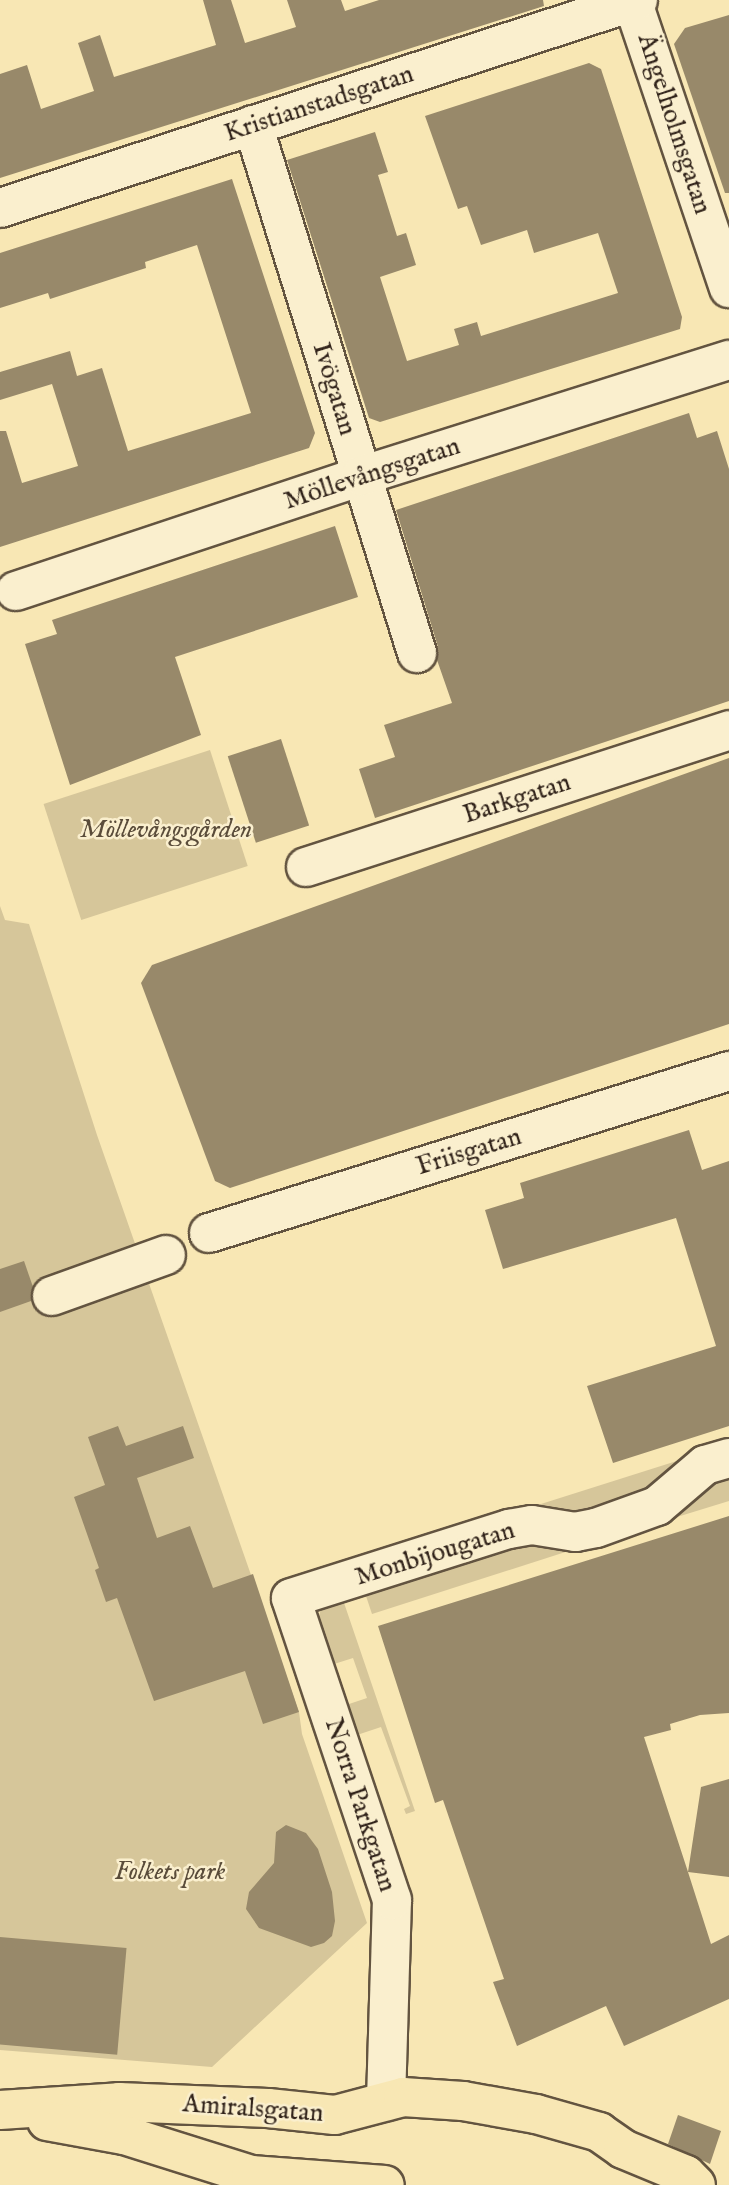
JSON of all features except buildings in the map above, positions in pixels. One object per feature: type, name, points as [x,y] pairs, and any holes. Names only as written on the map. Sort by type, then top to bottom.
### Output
[{"type":"main road","name":"Amiralsgatan","points":[[0,2111],[119,2102],[268,2108],[335,2115],[403,2097],[429,2098],[536,2114],[599,2132],[623,2149],[687,2175],[696,2185]]},
{"type":"main road","name":"Amiralsgatan","points":[[0,2111],[124,2135],[251,2175],[386,2185]]},
{"type":"street","name":"Kristianstadsgatan","points":[[0,208],[635,1]]},
{"type":"street","name":"Ängelholmsgatan","points":[[635,1],[729,288]]},
{"type":"street","name":"Ivögatan","points":[[253,125],[417,653]]},
{"type":"street","name":"Möllevångsgatan","points":[[16,591],[361,477],[729,360]]},
{"type":"street","name":"Barkgatan","points":[[306,867],[729,730]]},
{"type":"street","name":"Friisgatan","points":[[209,1233],[729,1071]]},
{"type":"street","points":[[52,1296],[166,1255]]},
{"type":"street","name":"Monbijougatan","points":[[291,1598],[509,1529],[532,1525],[575,1532],[596,1528],[657,1506],[705,1465],[729,1458]]},
{"type":"street","name":"Norra Parkgatan","points":[[291,1598],[392,1900],[386,2101]]},
{"type":"green space","name":"Möllevångsgården","points":[[210,750],[248,866],[81,920],[44,804]]},
{"type":"green space","name":"Folkets park","points":[[0,906],[5,920],[29,924],[97,1135],[299,1712],[302,1734],[367,1923],[212,2067],[0,2050]]},
{"type":"green space","points":[[683,1459],[648,1496],[579,1518],[522,1510]]},
{"type":"green space","points":[[729,1475],[729,1501],[664,1521],[700,1485]]},
{"type":"green space","points":[[510,1542],[581,1547],[372,1614],[364,1590]]},
{"type":"green space","points":[[342,1597],[415,1811],[406,1814],[404,1809],[410,1806],[381,1727],[357,1735],[346,1705],[367,1698],[353,1658],[331,1665],[318,1620],[322,1605]]}]
